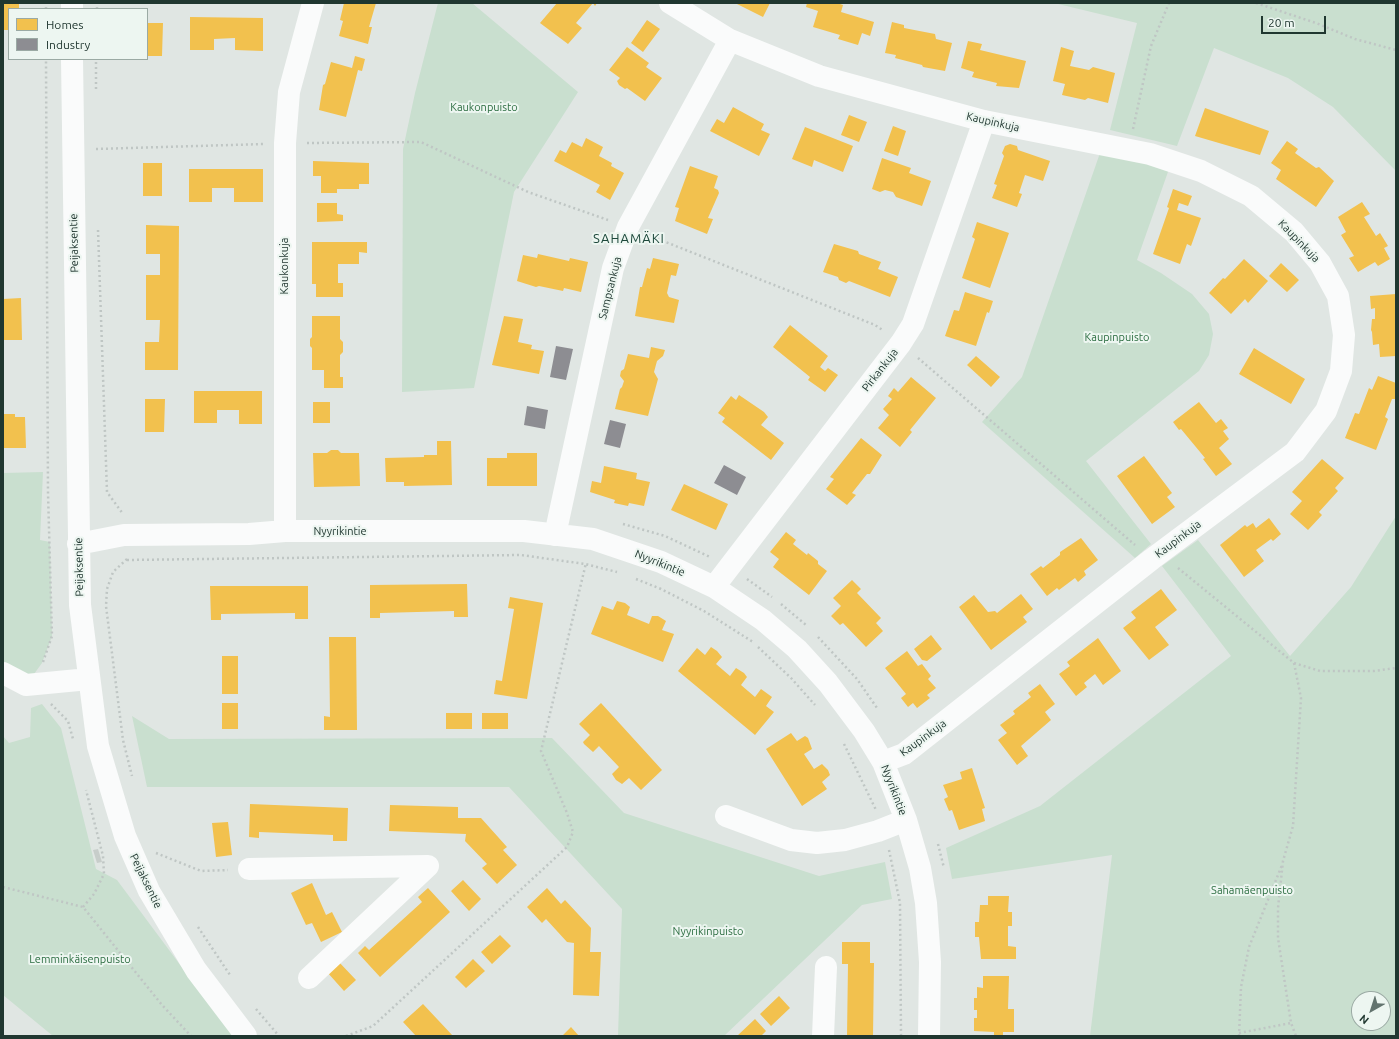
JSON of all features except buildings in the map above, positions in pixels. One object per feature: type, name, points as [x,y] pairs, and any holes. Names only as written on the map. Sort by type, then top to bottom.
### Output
[{"type":"street","name":"Kaukonkuja","points":[[285,532],[285,143],[289,92],[313,3]]},
{"type":"street","name":"Kaupinkuja","points":[[670,3],[730,40],[818,76],[984,121],[1150,154],[1201,171],[1251,196],[1294,232],[1320,263],[1338,296],[1344,335],[1341,371],[1326,411],[1296,452],[1152,559],[904,754],[884,762]]},
{"type":"street","name":"Sampsankuja","points":[[555,535],[613,268],[628,227],[730,40]]},
{"type":"street","name":"Peijaksentie","points":[[72,60],[80,605],[98,746],[125,836],[149,891],[196,970],[246,1036]]},
{"type":"street","name":"Pirkankuja","points":[[714,586],[901,343],[913,324],[984,121]]},
{"type":"street","name":"Nyyrikintie","points":[[78,544],[124,535],[250,534],[285,532],[524,531],[593,539],[661,562],[714,586],[762,620],[797,648],[828,683],[864,730],[884,762],[906,820],[920,868],[926,903],[930,962],[929,1036]]},
{"type":"street","points":[[3,673],[26,685],[89,679]]},
{"type":"street","points":[[726,816],[791,840],[817,843],[845,840],[883,829],[906,820]]},
{"type":"street","points":[[249,869],[428,866],[309,978]]},
{"type":"street","points":[[823,1036],[826,967]]},
{"type":"path","points":[[1126,149],[1134,127],[1151,46],[1169,3]]},
{"type":"path","points":[[1256,3],[1316,23],[1355,39],[1396,50]]},
{"type":"path","points":[[96,60],[96,96]]},
{"type":"path","points":[[96,141],[96,156]]},
{"type":"path","points":[[96,149],[285,143],[421,142],[528,192],[628,227],[875,325],[901,343],[1152,559],[1181,569],[1294,663],[1320,671],[1357,672],[1396,668]]},
{"type":"path","points":[[98,227],[108,492],[123,513],[127,560]]},
{"type":"path","points":[[123,513],[131,513]]},
{"type":"path","points":[[621,524],[665,536],[729,565],[794,614],[810,629]]},
{"type":"path","points":[[346,1036],[373,1026],[567,847],[573,832],[567,812],[541,751],[585,564],[593,539]]},
{"type":"path","points":[[132,777],[123,740],[106,606],[107,589],[113,572],[127,560],[521,555],[585,564],[624,574]]},
{"type":"path","points":[[632,577],[661,589],[704,611],[753,642],[791,678],[816,706]]},
{"type":"path","points":[[816,634],[857,679],[879,711]]},
{"type":"path","points":[[1294,663],[1301,698],[1293,826],[1284,861],[1278,908],[1278,938],[1291,1023],[1296,1036]]},
{"type":"path","points":[[844,743],[870,794],[893,862],[900,903],[901,1036]]},
{"type":"path","points":[[936,839],[943,860],[945,876]]},
{"type":"path","points":[[154,856],[150,850],[201,871],[249,869]]},
{"type":"path","points":[[1284,861],[1249,948],[1241,987],[1239,1034],[1291,1023]]},
{"type":"path","points":[[3,887],[82,907],[162,1005],[191,1036]]},
{"type":"path","points":[[197,926],[232,979]]},
{"type":"path","points":[[255,1009],[279,1036]]},
{"type":"green space","name":"Kaukonpuisto","points":[[438,3],[472,3],[578,92],[514,192],[474,388],[402,392],[403,149],[415,93]]},
{"type":"green space","points":[[1054,3],[1396,3],[1396,171],[1333,107],[1288,78],[1214,48],[1177,146],[1110,130],[1137,23]]},
{"type":"green space","name":"Kaupinpuisto","points":[[1100,153],[1169,169],[1137,260],[1161,273],[1192,294],[1209,314],[1213,334],[1209,355],[1199,371],[1086,461],[1151,544],[1135,558],[982,422],[1022,377]]},
{"type":"green space","points":[[43,472],[40,540],[50,542],[52,636],[42,663],[26,685],[3,673],[3,473]]},
{"type":"green space","name":"Sahamäenpuisto","points":[[1396,516],[1396,1036],[1090,1036],[1112,855],[952,879],[946,848],[1040,806],[1231,656],[1162,566],[1198,540],[1290,656],[1351,587]]},
{"type":"green space","name":"Lemminkäisenpuisto","points":[[42,704],[61,728],[96,869],[117,880],[233,1036],[53,1036],[3,995],[3,736],[9,743],[30,737],[31,708]]},
{"type":"green space","name":"Nyyrikinpuisto","points":[[132,716],[169,739],[552,738],[624,813],[819,876],[885,862],[892,899],[862,905],[724,1036],[618,1036],[622,909],[509,787],[147,787]]},
{"type":"district","name":"SAHAMÄKI","points":[[629,239]]}]
